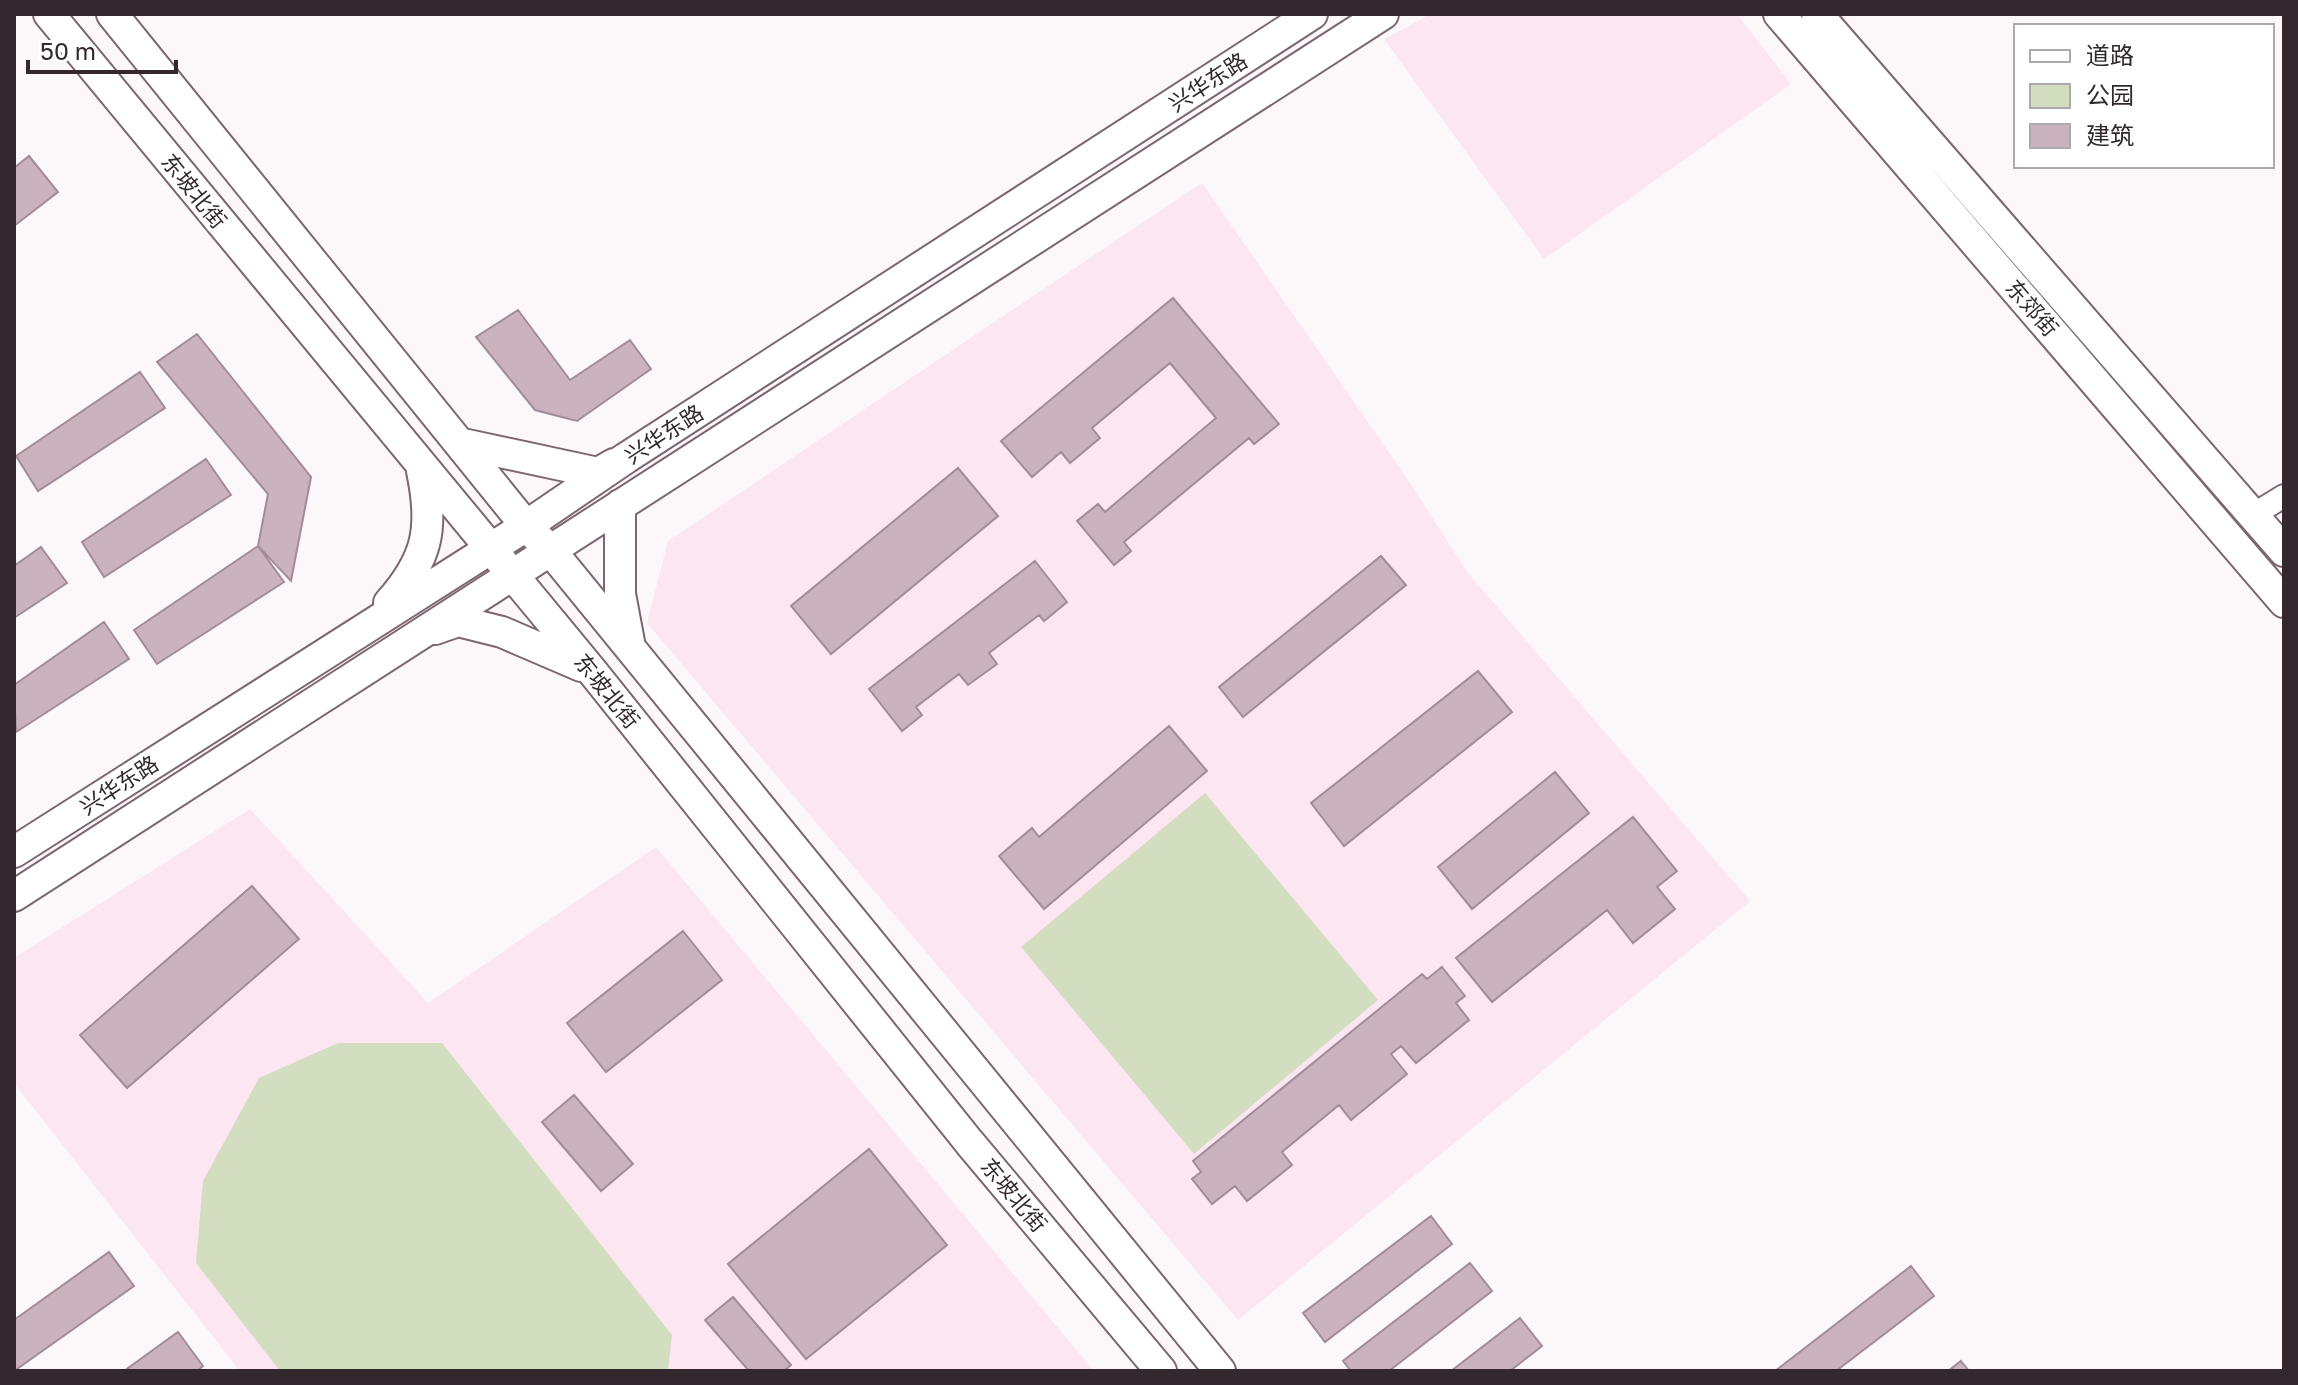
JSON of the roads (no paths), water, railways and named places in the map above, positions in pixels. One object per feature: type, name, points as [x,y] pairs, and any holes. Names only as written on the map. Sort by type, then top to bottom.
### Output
[{"type":"main road","name":"东坡北街","points":[[49,14],[592,671],[969,1142],[1161,1371]]},
{"type":"main road","name":"东坡北街","points":[[112,14],[463,444],[526,526],[551,551],[1220,1371]]},
{"type":"main road","name":"兴华东路","points":[[14,852],[490,550],[626,458],[1312,14]]},
{"type":"main road","points":[[14,896],[1383,14]]},
{"type":"main road","name":"东郊街","points":[[1779,14],[2284,602]]},
{"type":"main road","name":"东郊街","points":[[1817,14],[2284,551]]},
{"type":"main road","points":[[463,444],[598,473],[626,458]]},
{"type":"main road","points":[[369,625],[412,577],[428,537],[429,503],[422,469]]},
{"type":"main road","points":[[620,505],[620,594],[630,648]]},
{"type":"main road","points":[[418,635],[458,621],[532,642],[592,671]]},
{"type":"street","points":[[2253,515],[2284,496]]}]
